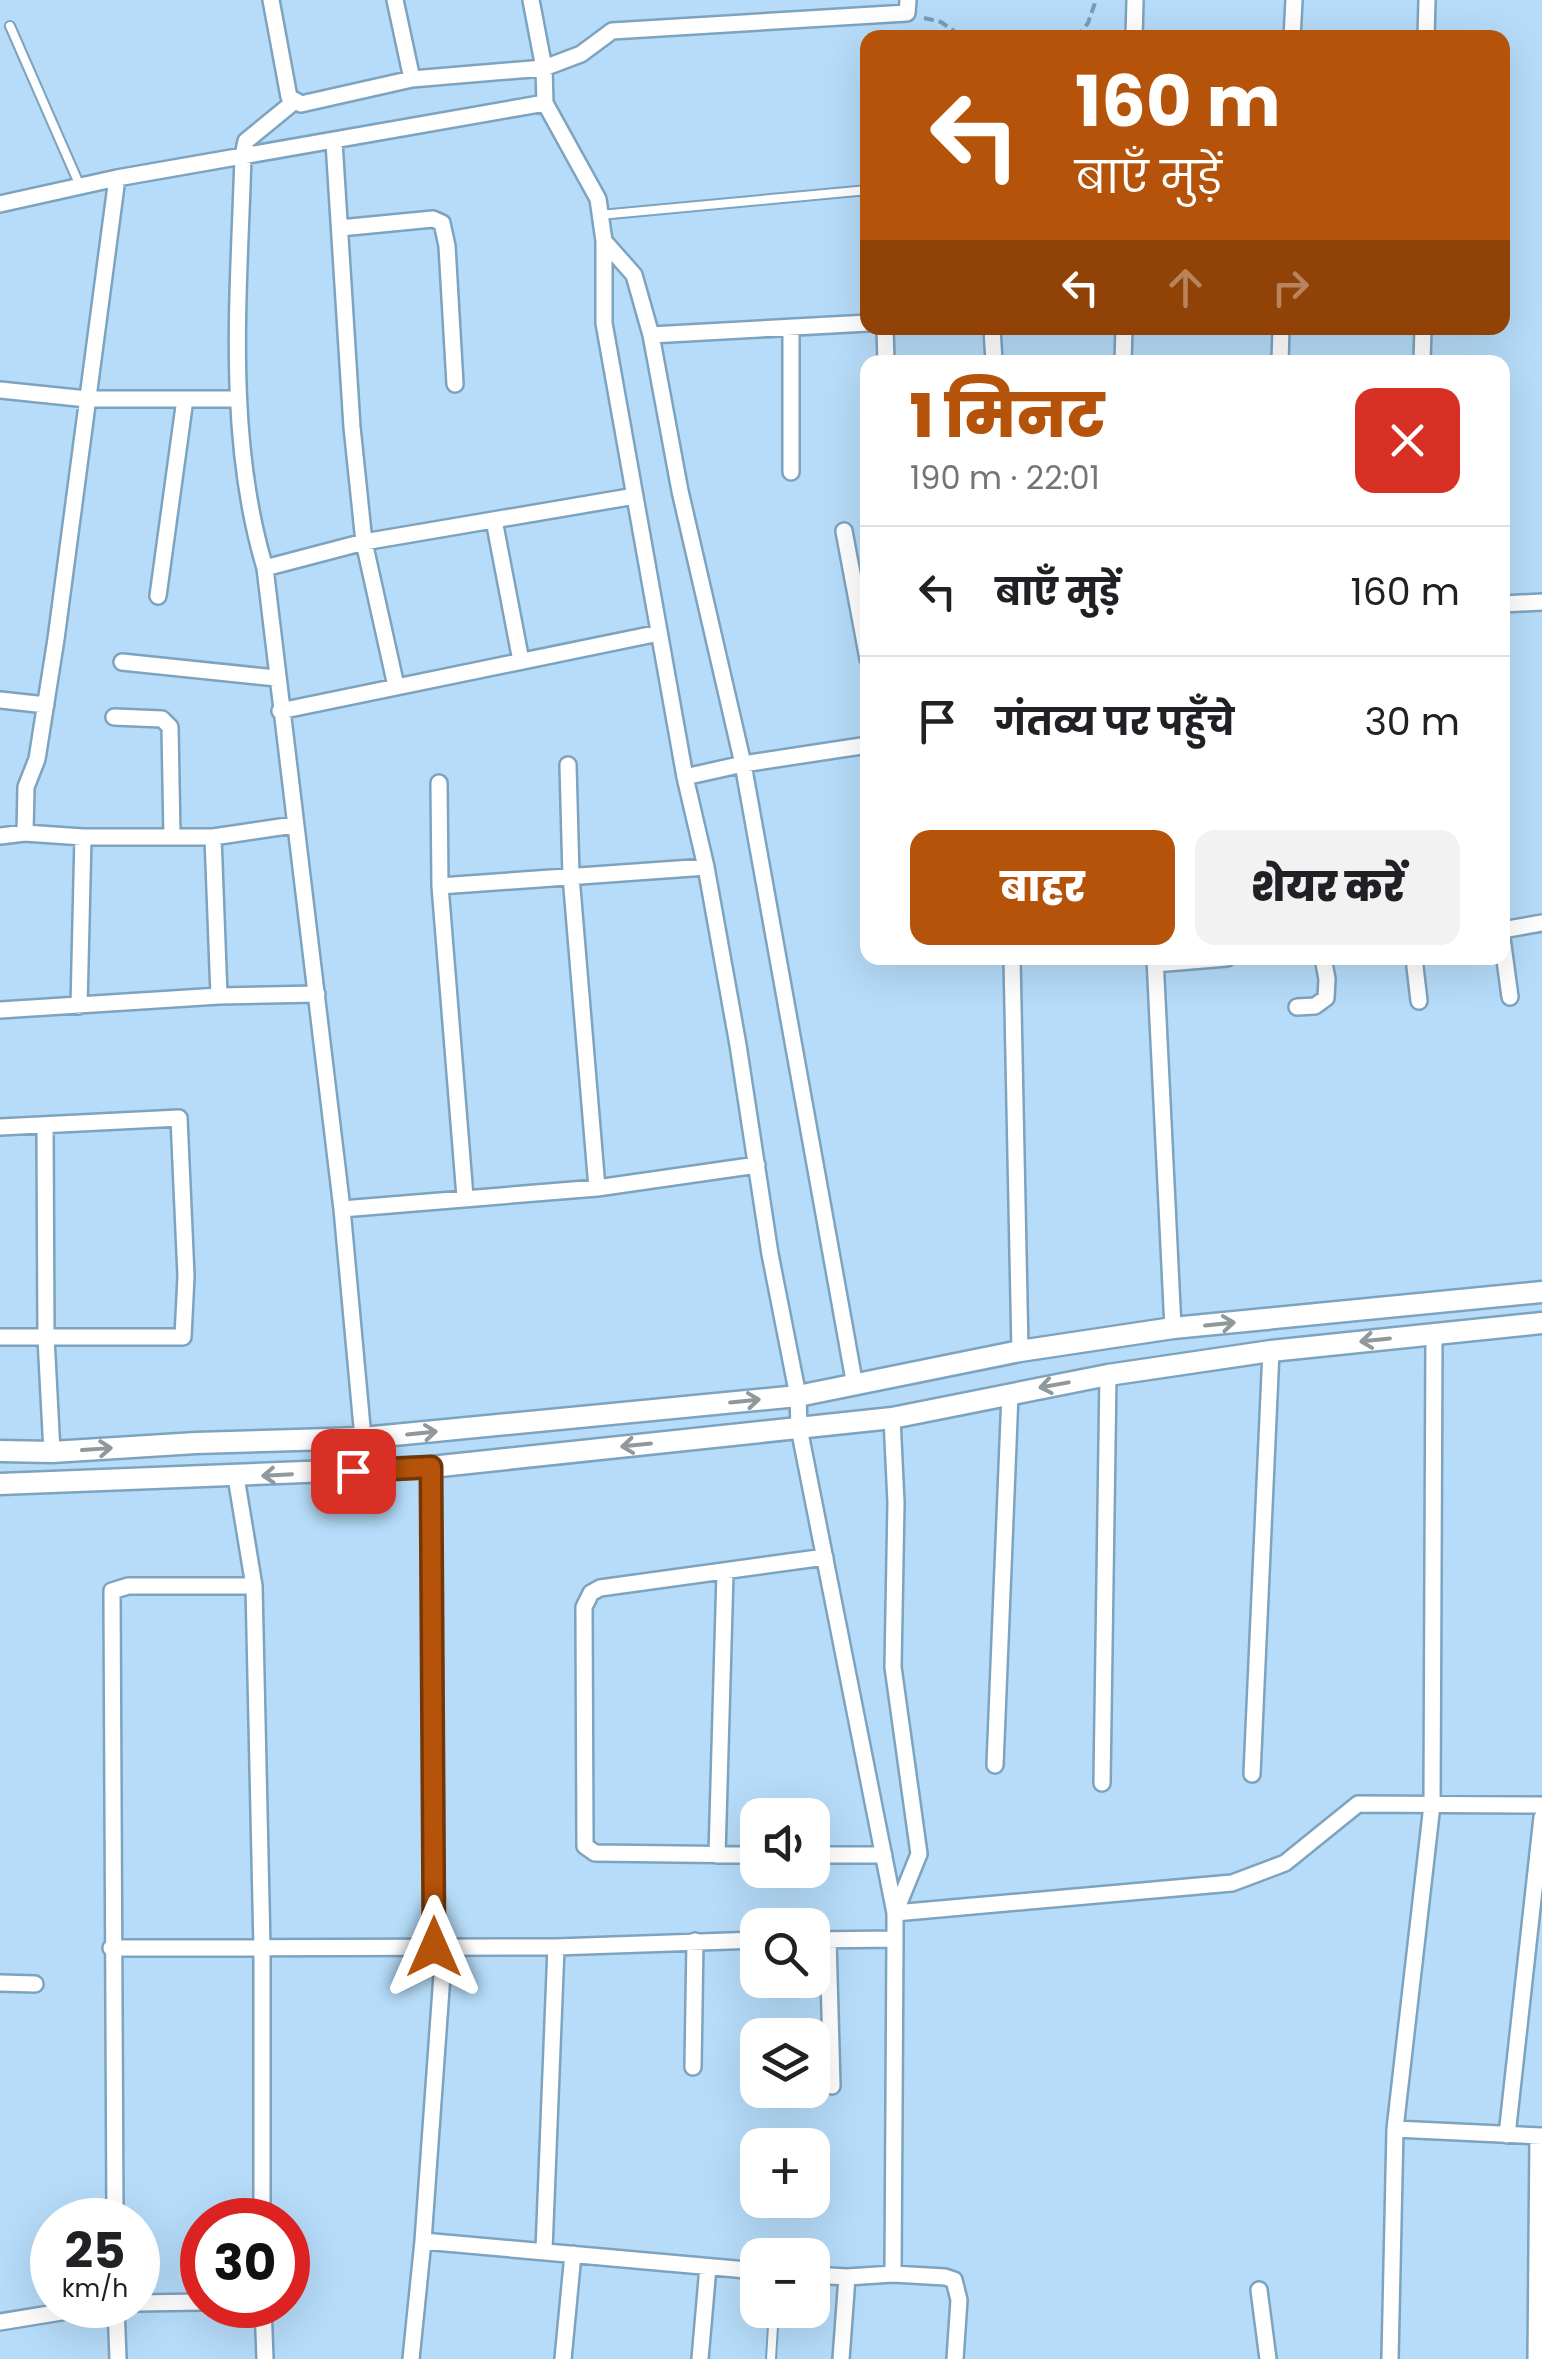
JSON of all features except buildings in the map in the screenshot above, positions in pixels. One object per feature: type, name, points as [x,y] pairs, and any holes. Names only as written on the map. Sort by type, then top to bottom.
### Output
[{"type":"street","points":[[271,0],[290,97],[301,104],[412,79],[544,68],[581,54],[612,31],[908,6]]},
{"type":"street","points":[[395,0],[412,79]]},
{"type":"street","points":[[531,0],[544,68],[546,103],[598,199],[604,242],[604,323],[685,777],[706,866],[770,1254],[798,1396],[799,1428],[895,1913],[893,2274]]},
{"type":"street","points":[[1134,30],[1136,0]]},
{"type":"street","points":[[1292,30],[1294,0]]},
{"type":"street","points":[[1426,30],[1427,0]]},
{"type":"street","points":[[295,101],[246,141],[242,156],[237,399],[251,523],[265,568],[318,994],[363,1438]]},
{"type":"street","points":[[0,204],[117,178],[546,103]]},
{"type":"street","points":[[334,142],[352,428],[364,542],[396,686]]},
{"type":"street","points":[[24,833],[26,787],[36,759],[46,705],[117,178]]},
{"type":"street","points":[[340,228],[433,218],[442,224],[447,246],[455,384]]},
{"type":"street","points":[[604,242],[634,275],[651,335],[680,491],[743,764],[855,1386]]},
{"type":"street","points":[[651,335],[860,324]]},
{"type":"street","points":[[791,328],[791,472]]},
{"type":"street","points":[[0,390],[87,398],[237,399]]},
{"type":"street","points":[[158,596],[185,399]]},
{"type":"street","points":[[265,568],[364,542],[634,496]]},
{"type":"street","points":[[494,520],[521,661]]},
{"type":"street","points":[[844,531],[860,617]]},
{"type":"street","points":[[1510,604],[1542,602]]},
{"type":"street","points":[[280,711],[659,633]]},
{"type":"street","points":[[122,662],[276,678]]},
{"type":"street","points":[[0,700],[46,705]]},
{"type":"street","points":[[114,717],[162,719],[170,726],[172,837]]},
{"type":"street","points":[[685,777],[860,746]]},
{"type":"street","points":[[568,765],[571,876],[597,1188]]},
{"type":"street","points":[[439,783],[440,886],[465,1197]]},
{"type":"street","points":[[0,836],[213,836],[294,825]]},
{"type":"street","points":[[78,1006],[83,836]]},
{"type":"street","points":[[213,836],[218,996]]},
{"type":"street","points":[[440,886],[706,866]]},
{"type":"street","points":[[1510,929],[1542,923]]},
{"type":"street","points":[[1012,965],[1020,1351]]},
{"type":"street","points":[[1155,965],[1173,1328]]},
{"type":"street","points":[[1297,1007],[1315,1006],[1326,998],[1324,965]]},
{"type":"street","points":[[1415,965],[1419,1001]]},
{"type":"street","points":[[1506,965],[1510,997]]},
{"type":"street","points":[[0,1010],[218,996],[318,994]]},
{"type":"street","points":[[0,1127],[179,1118],[186,1276],[184,1337],[0,1337]]},
{"type":"street","points":[[45,1126],[46,1338],[52,1452]]},
{"type":"street","points":[[342,1208],[597,1188],[757,1164]]},
{"type":"street","points":[[0,1451],[363,1438],[798,1396],[1020,1351],[1173,1328],[1542,1292]]},
{"type":"street","points":[[0,1484],[431,1467],[892,1418],[1108,1376],[1271,1351],[1542,1323]]},
{"type":"street","points":[[1390,2359],[1394,2129],[1432,1805],[1434,1334]]},
{"type":"street","points":[[1252,1774],[1271,1351]]},
{"type":"street","points":[[1102,1783],[1108,1376]]},
{"type":"street","points":[[995,1765],[1010,1394]]},
{"type":"street","points":[[892,1418],[896,1503],[893,1666],[919,1854],[895,1913]]},
{"type":"street","points":[[412,2359],[440,1947],[431,1467]]},
{"type":"street","points":[[236,1477],[254,1586],[262,1948],[262,2198]]},
{"type":"street","points":[[740,1855],[595,1853],[585,1846],[584,1608],[590,1593],[600,1588],[825,1557]]},
{"type":"street","points":[[718,1854],[724,1573]]},
{"type":"street","points":[[115,2198],[112,1591],[128,1586],[254,1586]]},
{"type":"street","points":[[895,1913],[1232,1884],[1285,1863],[1358,1804],[1542,1805]]},
{"type":"street","points":[[1508,2135],[1542,1817]]},
{"type":"street","points":[[830,1855],[884,1855]]},
{"type":"street","points":[[112,1948],[556,1947],[740,1940]]},
{"type":"street","points":[[830,1940],[895,1940]]},
{"type":"street","points":[[693,2067],[695,1941]]},
{"type":"street","points":[[544,2250],[556,1947]]},
{"type":"street","points":[[0,1983],[35,1984]]},
{"type":"street","points":[[825,1998],[832,2086]]},
{"type":"street","points":[[1394,2129],[1540,2136],[1536,2359]]},
{"type":"street","points":[[423,2241],[740,2270]]},
{"type":"street","points":[[563,2359],[573,2254]]},
{"type":"street","points":[[700,2359],[708,2268]]},
{"type":"street","points":[[830,2276],[893,2274],[945,2276],[954,2280],[959,2300],[955,2359]]},
{"type":"street","points":[[841,2359],[847,2277]]},
{"type":"street","points":[[1259,2290],[1268,2359]]},
{"type":"street","points":[[0,2322],[30,2317]]},
{"type":"street","points":[[117,2328],[118,2359]]},
{"type":"street","points":[[264,2328],[265,2359]]},
{"type":"lane","points":[[10,26],[80,186]]},
{"type":"lane","points":[[600,215],[860,191]]},
{"type":"lane","points":[[770,2359],[773,2328]]},
{"type":"path","points":[[1082,30],[1096,0]]},
{"type":"path","points":[[908,6],[952,30]]},
{"type":"route","points":[[353,1471],[431,1467],[434,1947]]}]
